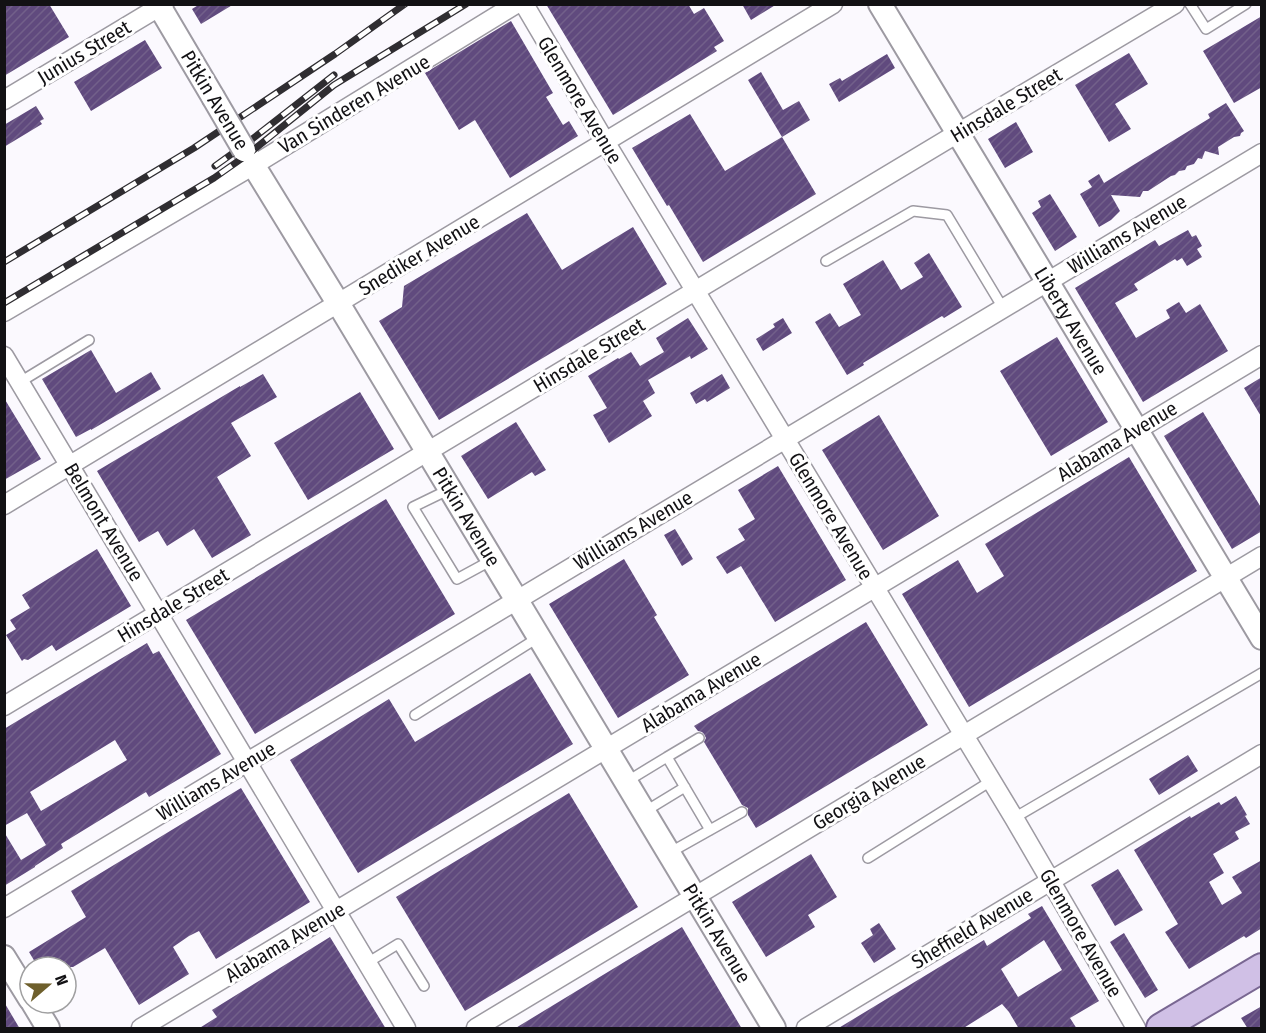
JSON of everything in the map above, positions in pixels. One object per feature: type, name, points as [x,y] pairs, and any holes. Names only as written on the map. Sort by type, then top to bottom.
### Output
[{"type":"main road","points":[[1161,1029],[1262,968]]},
{"type":"street","name":"Van Sinderen Avenue","points":[[4,312],[249,158],[516,4]]},
{"type":"street","name":"Glenmore Avenue","points":[[524,4],[1014,818],[1136,1029]]},
{"type":"street","name":"Snediker Avenue","points":[[4,505],[833,4]]},
{"type":"street","name":"Liberty Avenue","points":[[880,4],[1262,638]]},
{"type":"street","name":"Hinsdale Street","points":[[4,706],[1175,4]]},
{"type":"street","name":"Pitkin Avenue","points":[[160,5],[249,158],[774,1029]]},
{"type":"street","name":"Junius Street","points":[[4,100],[160,5]]},
{"type":"street","name":"Williams Avenue","points":[[4,908],[1262,153]]},
{"type":"street","name":"Alabama Avenue","points":[[141,1029],[1262,355]]},
{"type":"street","name":"Belmont Avenue","points":[[4,356],[406,1029]]},
{"type":"street","name":"Georgia Avenue","points":[[476,1029],[1262,556]]},
{"type":"street","name":"Sheffield Avenue","points":[[806,1029],[1262,754]]},
{"type":"street","points":[[4,957],[18,980]]},
{"type":"street","points":[[40,1015],[48,1029]]},
{"type":"lane","points":[[1190,4],[1206,29],[1246,4]]},
{"type":"lane","points":[[826,261],[913,211],[947,215],[1003,308]]},
{"type":"lane","points":[[20,382],[89,340]]},
{"type":"lane","points":[[450,489],[412,507],[457,579],[492,560]]},
{"type":"lane","points":[[415,715],[539,638]]},
{"type":"lane","points":[[1014,818],[1262,673]]},
{"type":"lane","points":[[626,782],[699,738]]},
{"type":"lane","points":[[667,757],[710,830]]},
{"type":"lane","points":[[868,858],[991,781]]},
{"type":"lane","points":[[644,812],[685,787]]},
{"type":"lane","points":[[669,853],[742,812]]},
{"type":"lane","points":[[367,963],[398,944],[424,986]]},
{"type":"building","points":[[4,4],[49,4],[69,37],[4,76]]},
{"type":"building","points":[[200,4],[234,4],[201,24],[192,9]]},
{"type":"building","points":[[546,4],[688,4],[694,14],[704,8],[724,41],[714,47],[717,51],[613,115]]},
{"type":"building","points":[[742,4],[777,4],[751,20]]},
{"type":"building","points":[[1262,16],[1262,87],[1234,103],[1203,51]]},
{"type":"building","points":[[511,21],[553,93],[546,97],[563,125],[569,121],[578,136],[510,178],[475,120],[459,130],[425,73]]},
{"type":"building","points":[[145,40],[162,68],[91,111],[74,82]]},
{"type":"building","points":[[1129,53],[1148,84],[1115,104],[1131,129],[1109,142],[1075,85]]},
{"type":"building","points":[[887,54],[895,68],[839,102],[829,84],[840,78],[842,81]]},
{"type":"building","points":[[761,72],[783,110],[799,101],[810,120],[782,137],[748,80]]},
{"type":"building","points":[[1226,103],[1244,131],[1240,136],[1218,147],[1219,155],[1205,151],[1202,159],[1198,158],[1185,170],[1179,171],[1148,191],[1143,191],[1140,197],[1111,195],[1120,211],[1099,227],[1080,194],[1092,187],[1088,181],[1099,174],[1104,183],[1210,118],[1208,114]]},
{"type":"building","points":[[36,106],[44,119],[40,121],[42,124],[4,147],[4,125]]},
{"type":"building","points":[[690,114],[725,171],[782,137],[816,194],[703,262],[632,148]]},
{"type":"building","points":[[1016,122],[1033,152],[1005,168],[988,139]]},
{"type":"building","points":[[1050,194],[1077,237],[1055,251],[1032,213],[1041,207],[1038,201]]},
{"type":"building","points":[[527,213],[562,270],[633,227],[667,284],[439,420],[379,321],[402,307],[404,286]]},
{"type":"building","points":[[1188,230],[1192,237],[1196,235],[1202,246],[1197,249],[1202,257],[1187,266],[1182,258],[1177,261],[1175,259],[1134,284],[1138,290],[1115,303],[1136,338],[1170,318],[1166,310],[1179,302],[1186,313],[1200,304],[1228,351],[1143,402],[1075,288],[1155,240],[1159,246]]},
{"type":"building","points":[[929,253],[962,307],[944,318],[942,316],[847,375],[815,322],[830,313],[839,327],[861,315],[843,284],[883,260],[901,290],[923,277],[914,263]]},
{"type":"building","points":[[688,318],[708,349],[691,359],[690,356],[648,380],[655,393],[643,401],[652,416],[609,443],[593,415],[607,408],[588,376],[631,352],[640,366],[664,352],[656,338]]},
{"type":"building","points":[[783,318],[792,333],[763,351],[756,339],[775,327],[773,324]]},
{"type":"building","points":[[1057,337],[1108,422],[1051,456],[1000,371]]},
{"type":"building","points":[[91,350],[116,393],[151,372],[161,389],[76,437],[42,379]]},
{"type":"building","points":[[263,374],[277,397],[231,423],[251,456],[217,477],[251,535],[212,558],[194,529],[167,546],[158,531],[139,542],[97,471]]},
{"type":"building","points":[[722,374],[730,388],[707,402],[705,399],[696,404],[690,393]]},
{"type":"building","points":[[1262,377],[1262,418],[1244,388]]},
{"type":"building","points":[[360,392],[394,449],[308,500],[274,443]]},
{"type":"building","points":[[4,398],[41,459],[4,480]]},
{"type":"building","points":[[1203,412],[1262,509],[1262,531],[1232,549],[1164,436]]},
{"type":"building","points":[[879,415],[939,516],[883,550],[822,450]]},
{"type":"building","points":[[516,422],[546,470],[535,476],[532,472],[488,499],[461,456]]},
{"type":"building","points":[[1129,457],[1197,571],[969,707],[902,594],[958,560],[977,593],[1004,576],[985,544]]},
{"type":"building","points":[[778,466],[846,580],[775,622],[741,566],[727,574],[716,557],[745,540],[738,529],[755,519],[738,490]]},
{"type":"building","points":[[386,499],[455,614],[255,734],[186,620]]},
{"type":"building","points":[[675,529],[693,559],[682,566],[664,535]]},
{"type":"building","points":[[97,549],[131,606],[56,651],[52,645],[28,660],[22,661],[6,635],[16,629],[10,620],[30,608],[22,595]]},
{"type":"building","points":[[624,559],[657,615],[654,617],[689,675],[618,718],[549,604]]},
{"type":"building","points":[[866,622],[928,725],[756,828],[748,815],[748,808],[742,805],[704,742],[706,738],[704,734],[694,726]]},
{"type":"building","points":[[147,643],[153,654],[159,651],[221,754],[149,797],[146,792],[61,844],[63,848],[4,886],[4,832],[21,860],[46,845],[27,813],[4,826],[4,729]],"holes":[[[115,740],[127,760],[41,811],[30,792]]]},
{"type":"building","points":[[530,673],[573,744],[358,873],[290,760],[389,699],[415,742]]},
{"type":"building","points":[[1188,755],[1198,771],[1159,795],[1149,779]]},
{"type":"building","points":[[241,788],[310,902],[216,959],[199,931],[189,936],[173,947],[189,974],[139,1005],[105,948],[78,964],[78,955],[31,955],[29,952],[86,917],[71,891]]},
{"type":"building","points":[[569,793],[638,907],[465,1011],[396,897]]},
{"type":"building","points":[[1236,796],[1250,824],[1235,832],[1239,839],[1213,854],[1224,873],[1209,882],[1222,905],[1242,893],[1232,877],[1262,860],[1262,928],[1246,938],[1244,936],[1189,969],[1165,932],[1178,924],[1134,850],[1190,816],[1191,818],[1219,802],[1221,805]]},
{"type":"building","points":[[811,854],[837,897],[808,915],[815,927],[766,957],[732,902]]},
{"type":"building","points":[[1118,869],[1143,910],[1115,926],[1091,885]]},
{"type":"building","points":[[1042,906],[1099,1001],[1070,1018],[1077,1029],[1019,1029],[1002,1004],[962,1029],[837,1029],[984,940],[987,946],[1031,918],[1028,914]],"holes":[[[1044,940],[1062,970],[1018,997],[1001,969]]]},
{"type":"building","points":[[879,923],[896,949],[874,963],[861,943],[873,935],[870,929]]},
{"type":"building","points":[[682,927],[742,1029],[514,1029]]},
{"type":"building","points":[[1124,933],[1158,990],[1145,998],[1110,942]]},
{"type":"building","points":[[330,937],[386,1029],[198,1029],[217,1017],[212,1010]]},
{"type":"building","points":[[4,1002],[20,1029],[4,1029]]},
{"type":"building","points":[[1262,1006],[1262,1029],[1248,1029],[1241,1018]]},
{"type":"railway","points":[[4,262],[194,148],[335,54],[405,4]]},
{"type":"railway","points":[[4,303],[214,178],[251,152],[334,85],[466,4]]},
{"type":"railway","points":[[215,166],[334,75]]}]
